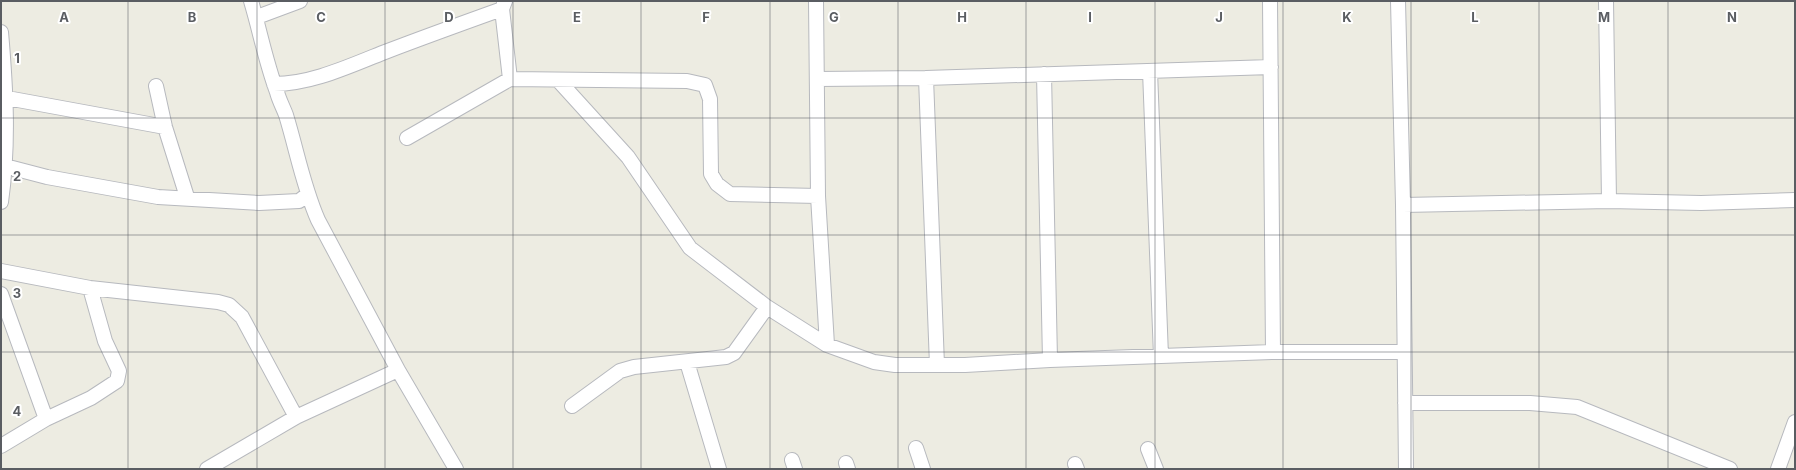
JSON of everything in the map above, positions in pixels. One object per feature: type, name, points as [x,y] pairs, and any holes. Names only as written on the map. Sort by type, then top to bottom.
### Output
[{"type":"street","points":[[251,1],[257,17],[264,50],[275,89],[285,114],[307,195],[318,220],[398,370],[456,469]]},
{"type":"street","points":[[257,17],[300,1]]},
{"type":"street","points":[[816,1],[818,196],[827,345]]},
{"type":"street","points":[[1270,1],[1274,352]]},
{"type":"street","points":[[1398,1],[1403,205],[1406,469]]},
{"type":"street","points":[[1606,1],[1609,200]]},
{"type":"street","points":[[275,89],[334,72],[503,5],[510,79]]},
{"type":"street","points":[[1,32],[7,98],[1,202]]},
{"type":"street","points":[[817,79],[926,78],[1271,67]]},
{"type":"street","points":[[1150,71],[1161,356]]},
{"type":"street","points":[[1044,74],[1050,360]]},
{"type":"street","points":[[926,78],[937,365]]},
{"type":"street","points":[[407,138],[510,79],[687,81],[705,85],[710,99],[712,174],[716,184],[730,194],[818,196]]},
{"type":"street","points":[[558,80],[628,157],[690,248],[767,307],[827,345],[874,362],[895,365],[937,365],[1274,352],[1404,352]]},
{"type":"street","points":[[156,86],[165,127],[187,198]]},
{"type":"street","points":[[7,98],[165,127]]},
{"type":"street","points":[[4,165],[47,177],[129,193],[259,202],[299,200],[307,195]]},
{"type":"street","points":[[1403,205],[1609,200],[1702,203],[1795,200]]},
{"type":"street","points":[[1,271],[90,288],[183,297],[230,305],[242,317],[296,417]]},
{"type":"street","points":[[1,446],[46,420],[91,398],[117,381],[119,371],[105,341],[90,288]]},
{"type":"street","points":[[1,294],[46,420]]},
{"type":"street","points":[[572,406],[620,371],[634,367],[726,357],[734,353],[767,307]]},
{"type":"street","points":[[687,362],[719,469]]},
{"type":"street","points":[[207,469],[296,417],[398,370]]},
{"type":"street","points":[[1406,403],[1530,403],[1577,407],[1730,469]]},
{"type":"street","points":[[1778,469],[1795,422]]},
{"type":"street","points":[[916,448],[923,469]]},
{"type":"street","points":[[1148,449],[1156,469]]}]
